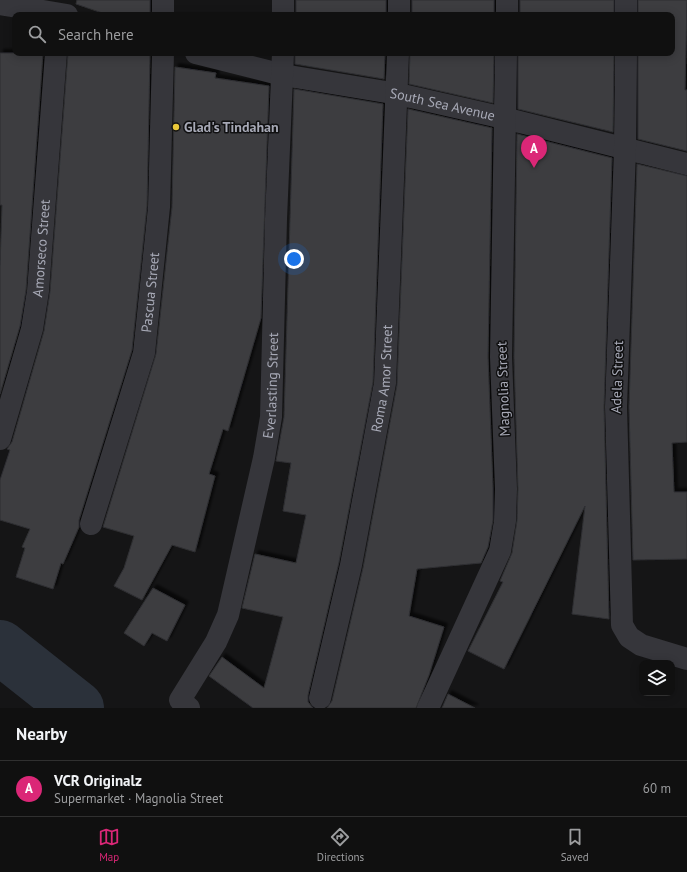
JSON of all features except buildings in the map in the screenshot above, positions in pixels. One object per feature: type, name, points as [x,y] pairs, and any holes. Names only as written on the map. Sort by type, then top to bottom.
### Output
[{"type":"street","points":[[162,0],[163,12]]},
{"type":"street","points":[[283,0],[283,12]]},
{"type":"street","points":[[399,0],[399,12]]},
{"type":"street","points":[[507,0],[507,12]]},
{"type":"street","points":[[626,0],[626,12]]},
{"type":"street","points":[[0,4],[61,11]]},
{"type":"street","name":"Amorseco Street","points":[[0,439],[32,329],[38,291],[56,56]]},
{"type":"street","name":"Pascua Street","points":[[91,524],[144,353],[159,207],[163,56]]},
{"type":"street","name":"South Sea Avenue","points":[[208,56],[283,75],[398,94],[504,118],[687,164]]},
{"type":"street","name":"Everlasting Street","points":[[184,704],[216,642],[228,615],[269,435],[283,56]]},
{"type":"street","name":"Roma Amor Street","points":[[320,698],[352,566],[385,383],[398,94],[398,56]]},
{"type":"street","name":"Magnolia Street","points":[[428,708],[500,551],[505,521],[506,489],[501,357],[506,56]]},
{"type":"street","name":"Adela Street","points":[[626,56],[625,148],[616,407],[622,625],[629,637],[641,645],[687,659]]},
{"type":"waterway","points":[[0,647],[77,708]]},
{"type":"place","name":"Glad's Tindahan","points":[[176,127]]},
{"type":"place","name":"VCR Originalz","points":[[534,168]]}]
